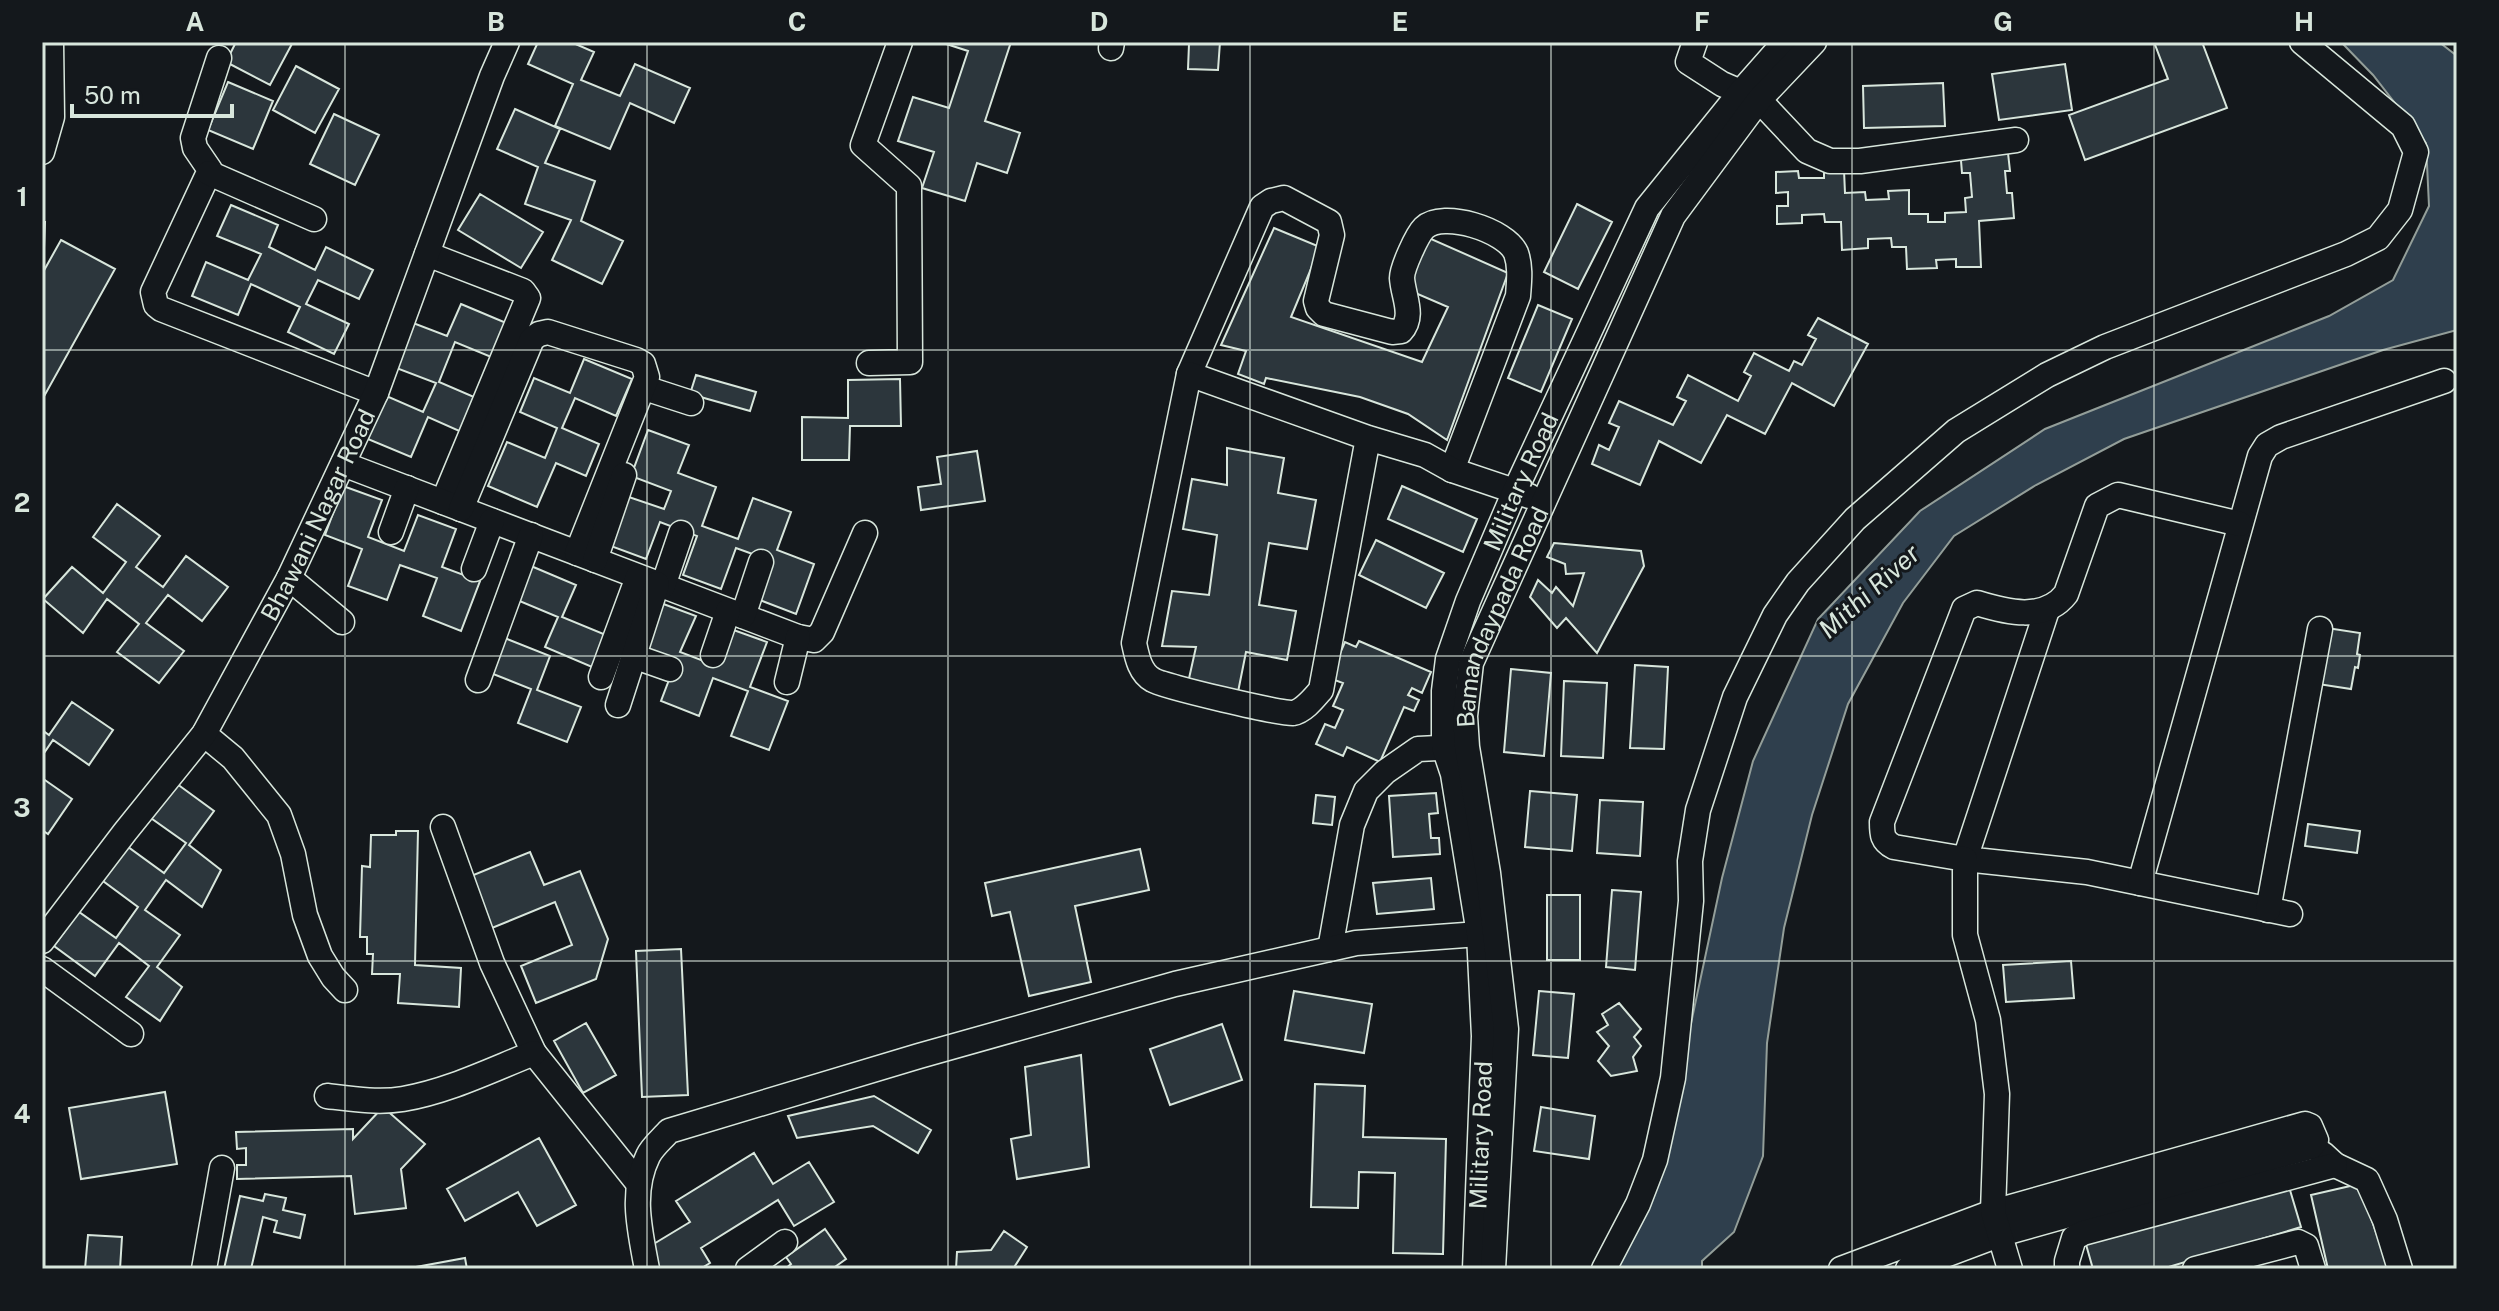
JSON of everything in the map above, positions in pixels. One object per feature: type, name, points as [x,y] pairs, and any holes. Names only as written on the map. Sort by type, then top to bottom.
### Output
[{"type":"street","points":[[42,152],[52,117],[51,42]]},
{"type":"street","name":"Bhawani Nagar Road","points":[[42,941],[204,734],[289,578],[376,393],[507,42]]},
{"type":"street","points":[[869,363],[910,362],[909,186],[863,145],[900,42]]},
{"type":"street","points":[[1695,42],[1688,62],[1749,96],[1807,151],[1830,161],[1860,161],[2016,140]]},
{"type":"street","name":"Military Road","points":[[1484,1262],[1491,1122],[1479,934],[1479,873],[1453,774],[1456,747],[1454,717],[1444,691],[1460,661],[1468,601],[1515,491],[1647,208],[1749,96],[1785,42]]},
{"type":"street","name":"Bamandaypada Road","points":[[1460,661],[1544,502],[1673,216],[1749,96],[1814,42]]},
{"type":"street","points":[[1604,1269],[1638,1204],[1655,1160],[1673,1078],[1691,901],[1690,861],[1698,810],[1735,697],[1775,615],[1798,582],[1855,519],[1956,431],[2047,375],[2105,347],[2346,254],[2378,238],[2400,210],[2416,152],[2403,126],[2302,42]]},
{"type":"street","points":[[219,58],[193,138],[195,148],[208,164],[209,173],[153,292],[156,305],[376,393]]},
{"type":"street","points":[[209,173],[314,219]]},
{"type":"street","points":[[1368,438],[1321,690],[1310,703],[1292,714],[1265,710],[1153,680],[1138,664],[1134,643],[1189,374],[1262,207],[1284,198],[1329,222],[1332,235],[1316,301],[1318,308],[1324,314],[1392,332],[1405,327],[1408,305],[1402,277],[1405,264],[1422,230],[1433,222],[1450,219],[1499,236],[1515,251],[1520,269],[1518,296],[1452,470]]},
{"type":"street","points":[[427,254],[523,291],[528,298],[452,506]]},
{"type":"street","points":[[452,506],[532,339],[548,332],[636,360],[643,364],[647,377],[586,557]]},
{"type":"street","points":[[1189,374],[1368,438],[1425,455],[1452,470],[1544,502]]},
{"type":"street","points":[[586,557],[657,381],[691,403]]},
{"type":"street","points":[[2140,883],[2260,456],[2267,445],[2281,437],[2444,381]]},
{"type":"street","points":[[1552,412],[1580,424]]},
{"type":"street","points":[[343,464],[736,614],[814,640],[822,632],[865,533]]},
{"type":"street","points":[[391,532],[407,488]]},
{"type":"street","points":[[2240,524],[2118,495],[2097,506],[2066,594],[2058,603],[2034,613],[1977,603],[1964,609],[1882,822],[1886,843],[1965,859],[2087,872],[2279,912],[2320,629]]},
{"type":"street","points":[[474,569],[492,521]]},
{"type":"street","points":[[601,677],[681,533]]},
{"type":"street","points":[[478,680],[531,535]]},
{"type":"street","points":[[713,655],[761,562]]},
{"type":"street","points":[[289,578],[342,622]]},
{"type":"street","points":[[618,705],[653,582]]},
{"type":"street","points":[[2010,1269],[1997,1223],[1997,1094],[1988,1020],[1965,935],[1965,859],[2047,610]]},
{"type":"street","points":[[787,682],[798,637]]},
{"type":"street","points":[[633,656],[670,669]]},
{"type":"street","points":[[204,734],[233,758],[279,815],[293,854],[305,915],[320,956],[345,990]]},
{"type":"street","points":[[1330,949],[1352,825],[1366,791],[1385,772],[1418,749],[1456,747]]},
{"type":"street","points":[[443,827],[492,963],[534,1053],[638,1183]]},
{"type":"street","points":[[1479,873],[1506,1029],[1491,1122]]},
{"type":"street","points":[[647,1269],[638,1218],[638,1183],[649,1153],[669,1131],[1160,988],[1356,943],[1479,934]]},
{"type":"street","points":[[42,969],[131,1034]]},
{"type":"street","points":[[327,1096],[367,1101],[402,1099],[459,1084],[534,1053]]},
{"type":"street","points":[[1841,1269],[2170,1174],[2305,1124],[2310,1126],[2316,1140],[2313,1144],[2335,1165],[2367,1180],[2385,1220],[2400,1269]]},
{"type":"street","points":[[2067,1269],[2074,1238],[2083,1233],[2335,1165]]},
{"type":"street","points":[[204,1269],[222,1168]]},
{"type":"street","points":[[1908,1269],[1997,1223]]},
{"type":"street","points":[[748,1269],[785,1242]]},
{"type":"street","points":[[2195,1269],[2298,1242],[2306,1246],[2313,1269]]},
{"type":"water","name":"Mithi River","points":[[2341,42],[2439,42],[2457,56],[2457,330],[2383,350],[2124,439],[2036,485],[1954,536],[1903,603],[1848,704],[1812,815],[1784,928],[1767,1043],[1763,1156],[1734,1232],[1702,1261],[1702,1269],[1610,1269],[1655,1192],[1722,878],[1753,761],[1818,619],[1920,511],[2045,429],[2329,316],[2393,280],[2429,206],[2426,143],[2373,75]]},
{"type":"building","points":[[236,42],[293,42],[270,85],[226,62]]},
{"type":"building","points":[[538,42],[571,42],[594,52],[581,80],[620,96],[635,64],[690,88],[674,123],[630,103],[610,149],[555,126],[573,84],[528,64]]},
{"type":"building","points":[[940,42],[1011,42],[985,121],[1020,133],[1007,173],[977,163],[965,201],[922,188],[934,152],[898,141],[913,97],[949,108],[968,51]]},
{"type":"building","points":[[1157,42],[1220,42],[1218,70],[1188,69],[1189,44]]},
{"type":"building","points":[[2154,42],[2202,42],[2227,108],[2085,160],[2069,115],[2168,79]]},
{"type":"building","points":[[2065,64],[2072,110],[1999,120],[1992,74]]},
{"type":"building","points":[[296,66],[339,89],[315,133],[273,110]]},
{"type":"building","points":[[228,82],[273,101],[253,149],[208,130]]},
{"type":"building","points":[[1943,83],[1945,126],[1864,128],[1863,86]]},
{"type":"building","points":[[515,109],[560,129],[545,163],[595,181],[581,221],[623,241],[602,284],[552,260],[571,220],[525,204],[538,167],[497,149]]},
{"type":"building","points":[[334,114],[379,135],[355,185],[310,164]]},
{"type":"building","points":[[2007,144],[2010,171],[2005,171],[2007,193],[2012,193],[2014,218],[1979,221],[1981,267],[1956,267],[1956,259],[1936,260],[1937,268],[1907,269],[1906,247],[1892,247],[1891,238],[1868,239],[1868,248],[1842,250],[1841,222],[1825,222],[1824,214],[1802,215],[1802,223],[1777,224],[1777,206],[1788,206],[1788,192],[1776,193],[1776,172],[1798,171],[1799,178],[1824,178],[1824,170],[1844,170],[1845,193],[1865,192],[1866,200],[1889,199],[1888,191],[1909,190],[1909,214],[1928,214],[1928,222],[1945,222],[1945,213],[1966,212],[1965,198],[1972,197],[1970,173],[1962,173],[1960,148]]},
{"type":"building","points":[[480,194],[543,232],[521,268],[458,230]]},
{"type":"building","points":[[1577,204],[1612,222],[1578,289],[1544,272]]},
{"type":"building","points":[[231,205],[278,225],[269,247],[315,270],[326,247],[373,270],[359,299],[318,280],[306,304],[349,324],[334,354],[288,332],[300,307],[251,284],[238,315],[192,296],[206,262],[248,280],[261,254],[217,236]]},
{"type":"building","points":[[42,222],[45,222],[44,248],[42,248]]},
{"type":"building","points":[[1274,228],[1320,247],[1291,317],[1422,362],[1448,307],[1406,289],[1429,238],[1508,273],[1447,440],[1408,414],[1360,397],[1266,378],[1264,384],[1238,374],[1246,351],[1221,345]]},
{"type":"building","points":[[61,240],[115,269],[42,400],[42,274]]},
{"type":"building","points":[[461,304],[511,325],[496,359],[455,342],[439,382],[481,400],[466,434],[428,417],[411,457],[363,437],[382,394],[423,412],[436,383],[391,366],[408,321],[447,336]]},
{"type":"building","points":[[1538,305],[1572,319],[1541,392],[1508,378]]},
{"type":"building","points":[[1818,318],[1868,344],[1834,406],[1792,383],[1765,434],[1727,415],[1701,463],[1659,441],[1640,485],[1592,464],[1599,445],[1609,450],[1619,427],[1609,423],[1619,401],[1673,425],[1686,401],[1677,397],[1688,375],[1738,401],[1751,376],[1744,372],[1754,353],[1789,371],[1794,361],[1802,365],[1816,339],[1808,335]]},
{"type":"building","points":[[584,359],[632,379],[616,416],[575,398],[562,428],[599,444],[586,476],[556,463],[537,507],[488,486],[507,442],[545,458],[557,428],[520,412],[534,378],[570,393]]},
{"type":"building","points":[[696,375],[756,392],[750,411],[690,394]]},
{"type":"building","points":[[900,379],[901,426],[850,426],[849,460],[802,460],[802,417],[848,418],[848,380]]},
{"type":"building","points":[[648,430],[689,445],[678,473],[716,487],[702,526],[738,539],[753,498],[791,512],[777,550],[814,564],[796,614],[757,599],[772,561],[736,548],[721,589],[683,575],[697,536],[660,522],[646,559],[608,545],[626,496],[664,509],[671,491],[631,476]]},
{"type":"building","points":[[1227,448],[1284,458],[1278,493],[1316,500],[1307,549],[1269,543],[1259,605],[1296,611],[1287,660],[1246,652],[1238,692],[1188,683],[1196,647],[1162,646],[1172,591],[1209,595],[1217,535],[1183,529],[1192,479],[1227,485]]},
{"type":"building","points":[[977,451],[985,501],[921,510],[918,487],[941,484],[937,457]]},
{"type":"building","points":[[343,486],[382,500],[368,537],[404,551],[418,515],[456,529],[442,567],[480,581],[461,631],[423,616],[437,578],[400,565],[387,600],[348,586],[362,549],[325,535]]},
{"type":"building","points":[[1402,486],[1477,519],[1463,552],[1388,519]]},
{"type":"building","points":[[117,504],[160,536],[136,567],[163,587],[186,556],[228,587],[202,621],[168,595],[146,623],[184,651],[159,683],[117,652],[139,624],[107,599],[83,633],[43,599],[72,567],[103,593],[126,562],[93,537]]},
{"type":"building","points":[[1376,540],[1444,573],[1426,608],[1359,575]]},
{"type":"building","points":[[1554,543],[1641,551],[1644,566],[1597,653],[1566,618],[1557,628],[1530,597],[1538,580],[1552,593],[1556,587],[1573,606],[1584,573],[1566,574],[1565,564],[1547,557]]},
{"type":"building","points":[[531,566],[576,585],[562,617],[606,635],[592,667],[545,647],[558,617],[517,600]]},
{"type":"building","points":[[658,602],[696,616],[680,652],[714,665],[728,628],[767,642],[750,687],[788,701],[769,750],[731,736],[748,691],[713,678],[699,716],[661,701],[675,664],[640,651]]},
{"type":"building","points":[[2327,628],[2360,633],[2358,668],[2355,667],[2351,689],[2318,684]]},
{"type":"building","points":[[502,637],[550,656],[537,690],[581,707],[567,742],[518,723],[531,689],[488,672]]},
{"type":"building","points":[[1359,641],[1431,672],[1422,693],[1412,688],[1408,695],[1419,700],[1414,711],[1404,707],[1380,762],[1347,747],[1343,756],[1316,744],[1325,724],[1335,728],[1343,710],[1333,706],[1343,683],[1329,678],[1345,642],[1356,647]]},
{"type":"building","points":[[1635,665],[1668,667],[1664,749],[1630,748]]},
{"type":"building","points":[[1511,669],[1551,673],[1544,756],[1504,752]]},
{"type":"building","points":[[1564,681],[1607,683],[1603,758],[1561,756]]},
{"type":"building","points":[[72,702],[113,730],[89,765],[53,740],[42,756],[42,730],[49,735]]},
{"type":"building","points":[[42,778],[72,799],[48,834],[42,830]]},
{"type":"building","points":[[173,781],[214,811],[189,845],[221,870],[202,907],[166,880],[145,910],[180,935],[157,967],[182,987],[160,1021],[126,997],[149,966],[119,943],[95,976],[54,946],[79,912],[116,938],[138,907],[103,881],[128,847],[164,873],[186,843],[148,816]]},
{"type":"building","points":[[1530,791],[1577,795],[1572,851],[1525,847]]},
{"type":"building","points":[[1436,793],[1438,813],[1429,814],[1431,838],[1439,838],[1440,854],[1393,857],[1389,796]]},
{"type":"building","points":[[1316,795],[1335,797],[1332,825],[1313,823]]},
{"type":"building","points":[[1600,800],[1643,802],[1640,856],[1597,853]]},
{"type":"building","points":[[2308,824],[2360,831],[2357,853],[2305,846]]},
{"type":"building","points":[[396,831],[418,831],[415,965],[461,968],[459,1007],[398,1003],[400,974],[372,974],[373,954],[367,954],[367,937],[360,937],[362,866],[370,867],[371,835],[396,835]]},
{"type":"building","points":[[1140,849],[1149,890],[1075,906],[1091,982],[1029,996],[1010,912],[992,916],[985,883]]},
{"type":"building","points":[[530,852],[544,885],[580,871],[608,939],[596,979],[536,1003],[521,966],[572,945],[555,902],[492,928],[471,876]]},
{"type":"building","points":[[1431,878],[1434,909],[1377,914],[1373,883]]},
{"type":"building","points":[[1612,890],[1641,892],[1635,970],[1606,967]]},
{"type":"building","points":[[1547,895],[1580,895],[1580,960],[1547,960]]},
{"type":"building","points":[[681,949],[688,1095],[642,1097],[636,951]]},
{"type":"building","points":[[2071,961],[2074,998],[2006,1002],[2003,965]]},
{"type":"building","points":[[1294,991],[1372,1004],[1364,1053],[1285,1040]]},
{"type":"building","points":[[1539,991],[1574,994],[1568,1058],[1533,1055]]},
{"type":"building","points":[[1619,1003],[1641,1029],[1634,1037],[1641,1046],[1633,1057],[1637,1071],[1611,1076],[1598,1061],[1609,1046],[1597,1032],[1608,1025],[1602,1014]]},
{"type":"building","points":[[586,1023],[616,1075],[583,1093],[554,1041]]},
{"type":"building","points":[[1222,1024],[1242,1080],[1170,1105],[1150,1049]]},
{"type":"building","points":[[1081,1055],[1089,1167],[1017,1179],[1011,1139],[1031,1135],[1025,1067]]},
{"type":"building","points":[[1315,1084],[1365,1086],[1363,1137],[1446,1139],[1443,1254],[1393,1253],[1395,1173],[1359,1172],[1358,1208],[1311,1207]]},
{"type":"building","points":[[165,1092],[177,1164],[81,1179],[69,1108]]},
{"type":"building","points":[[874,1096],[931,1130],[918,1153],[873,1126],[797,1138],[788,1116]]},
{"type":"building","points":[[383,1107],[425,1144],[401,1169],[406,1208],[355,1214],[351,1176],[237,1179],[237,1165],[246,1165],[246,1148],[237,1149],[236,1132],[353,1129],[353,1139]]},
{"type":"building","points":[[1541,1107],[1595,1116],[1589,1159],[1534,1151]]},
{"type":"building","points":[[539,1138],[576,1205],[537,1226],[518,1192],[465,1221],[447,1189]]},
{"type":"building","points":[[754,1153],[773,1184],[809,1162],[834,1202],[794,1226],[778,1200],[701,1248],[710,1263],[700,1269],[660,1269],[647,1248],[690,1222],[676,1201]]},
{"type":"building","points":[[2287,1180],[2301,1227],[2162,1269],[2093,1269],[2085,1241]]},
{"type":"building","points":[[2359,1184],[2389,1269],[2328,1269],[2311,1195]]},
{"type":"building","points":[[265,1194],[286,1198],[283,1210],[305,1215],[300,1238],[274,1232],[277,1221],[263,1217],[251,1269],[224,1269],[240,1196],[263,1201]]},
{"type":"building","points":[[825,1229],[846,1259],[832,1269],[785,1269],[791,1264],[786,1257]]},
{"type":"building","points":[[1004,1231],[1027,1247],[1013,1269],[956,1269],[957,1252],[991,1250]]},
{"type":"building","points":[[88,1235],[122,1237],[120,1269],[85,1269]]},
{"type":"building","points":[[465,1258],[467,1269],[405,1269]]}]
